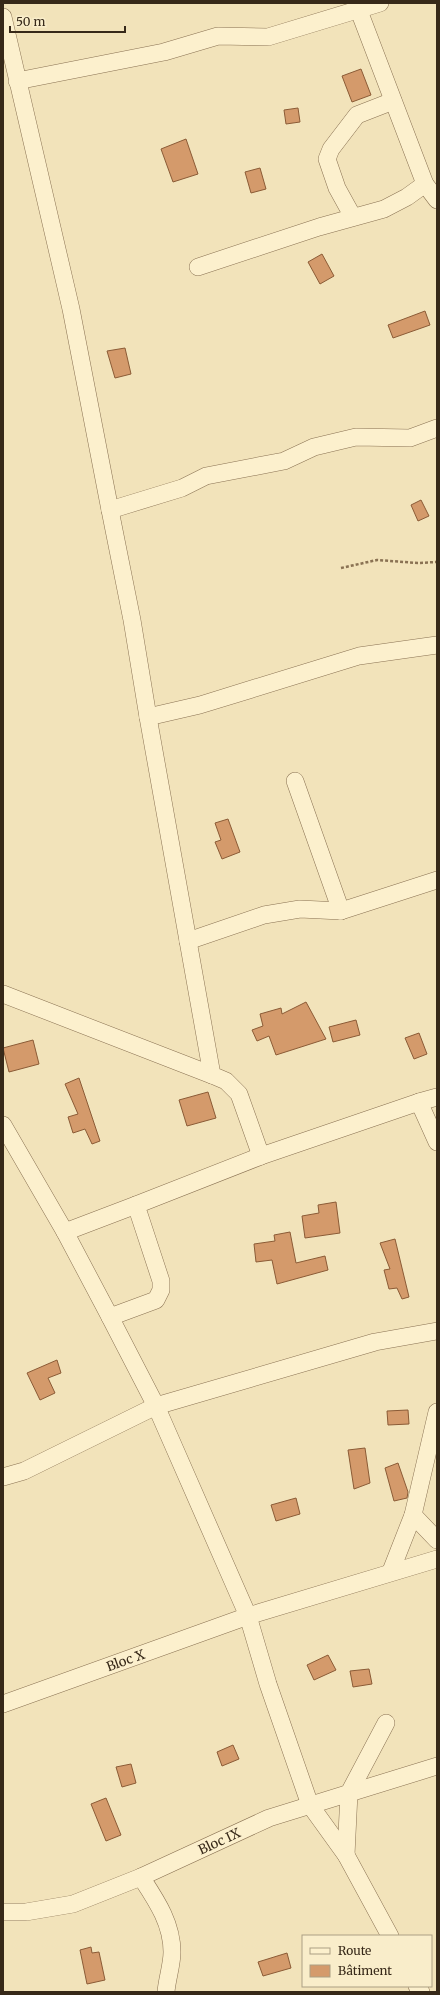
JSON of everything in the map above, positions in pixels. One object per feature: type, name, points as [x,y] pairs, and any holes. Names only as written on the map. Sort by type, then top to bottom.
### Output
[{"type":"street","points":[[17,81],[164,52],[218,36],[268,37],[358,6],[380,3]]},
{"type":"street","points":[[198,267],[353,217],[384,209],[407,197],[434,194],[393,102],[358,6]]},
{"type":"street","points":[[3,17],[70,309],[132,620],[212,1075]]},
{"type":"street","points":[[353,217],[337,188],[327,159],[331,149],[357,115],[393,102]]},
{"type":"street","points":[[110,510],[182,488],[206,476],[284,461],[314,447],[356,437],[410,438],[437,428]]},
{"type":"street","points":[[148,717],[200,705],[359,656],[437,645]]},
{"type":"street","points":[[295,781],[341,911]]},
{"type":"street","points":[[188,941],[264,915],[300,909],[341,911],[437,880]]},
{"type":"street","points":[[3,994],[226,1081],[239,1094],[261,1156]]},
{"type":"street","points":[[65,1232],[261,1156],[437,1097]]},
{"type":"street","points":[[419,1102],[437,1142]]},
{"type":"street","points":[[3,1125],[65,1232],[156,1406],[248,1616],[271,1691],[310,1805],[346,1855],[389,1935]]},
{"type":"street","points":[[110,1317],[156,1300],[161,1290],[161,1281],[136,1205]]},
{"type":"street","points":[[3,1477],[24,1471],[156,1406],[376,1342],[437,1331]]},
{"type":"street","points":[[392,1571],[413,1515],[437,1412]]},
{"type":"street","points":[[413,1515],[437,1540]]},
{"type":"street","name":"Bloc X","points":[[3,1704],[248,1616],[392,1571],[437,1559]]},
{"type":"street","points":[[346,1855],[349,1793],[386,1723]]},
{"type":"street","name":"Bloc IX","points":[[3,1912],[26,1912],[73,1904],[141,1877],[269,1818],[437,1766]]},
{"type":"street","points":[[141,1877],[164,1914],[169,1933],[172,1953],[166,1992]]},
{"type":"path","points":[[341,568],[377,560],[418,563],[437,562]]},
{"type":"building","points":[[361,69],[371,95],[352,102],[342,76]]},
{"type":"building","points":[[298,108],[300,122],[286,124],[284,110]]},
{"type":"building","points":[[186,139],[198,174],[173,182],[161,149]]},
{"type":"building","points":[[260,168],[266,189],[251,193],[245,172]]},
{"type":"building","points":[[322,254],[334,276],[320,284],[308,262]]},
{"type":"building","points":[[425,311],[430,325],[393,338],[388,325]]},
{"type":"building","points":[[125,348],[131,374],[115,378],[107,351]]},
{"type":"building","points":[[421,500],[429,516],[418,521],[411,505]]},
{"type":"building","points":[[228,819],[240,852],[222,859],[215,842],[221,840],[215,823]]},
{"type":"building","points":[[306,1002],[326,1039],[276,1055],[269,1036],[257,1041],[252,1030],[263,1026],[260,1014],[281,1008],[282,1014]]},
{"type":"building","points":[[356,1020],[360,1035],[333,1042],[329,1027]]},
{"type":"building","points":[[419,1033],[427,1054],[414,1059],[405,1038]]},
{"type":"building","points":[[33,1040],[39,1064],[9,1072],[3,1048]]},
{"type":"building","points":[[79,1078],[100,1141],[92,1144],[85,1129],[73,1133],[68,1117],[78,1114],[65,1084]]},
{"type":"building","points":[[208,1092],[216,1118],[187,1126],[179,1100]]},
{"type":"building","points":[[336,1202],[340,1233],[305,1238],[302,1216],[319,1213],[318,1205]]},
{"type":"building","points":[[290,1232],[296,1263],[325,1256],[328,1270],[277,1284],[272,1260],[256,1262],[254,1244],[275,1241],[274,1235]]},
{"type":"building","points":[[395,1239],[409,1297],[402,1299],[397,1288],[389,1289],[384,1270],[390,1269],[380,1243]]},
{"type":"building","points":[[57,1360],[61,1373],[48,1378],[55,1393],[40,1400],[27,1373]]},
{"type":"building","points":[[408,1410],[409,1424],[388,1425],[387,1411]]},
{"type":"building","points":[[365,1448],[370,1483],[354,1489],[348,1450]]},
{"type":"building","points":[[398,1463],[408,1492],[407,1498],[394,1501],[385,1468]]},
{"type":"building","points":[[296,1498],[300,1514],[276,1521],[271,1505]]},
{"type":"building","points":[[328,1655],[336,1670],[314,1680],[307,1665]]},
{"type":"building","points":[[369,1669],[372,1684],[353,1687],[350,1671]]},
{"type":"building","points":[[233,1745],[239,1759],[222,1766],[217,1752]]},
{"type":"building","points":[[131,1764],[136,1783],[122,1787],[116,1767]]},
{"type":"building","points":[[106,1798],[121,1835],[106,1841],[91,1804]]},
{"type":"building","points":[[91,1947],[92,1953],[99,1952],[105,1980],[87,1984],[80,1950]]},
{"type":"building","points":[[287,1953],[291,1968],[263,1976],[258,1962]]}]
